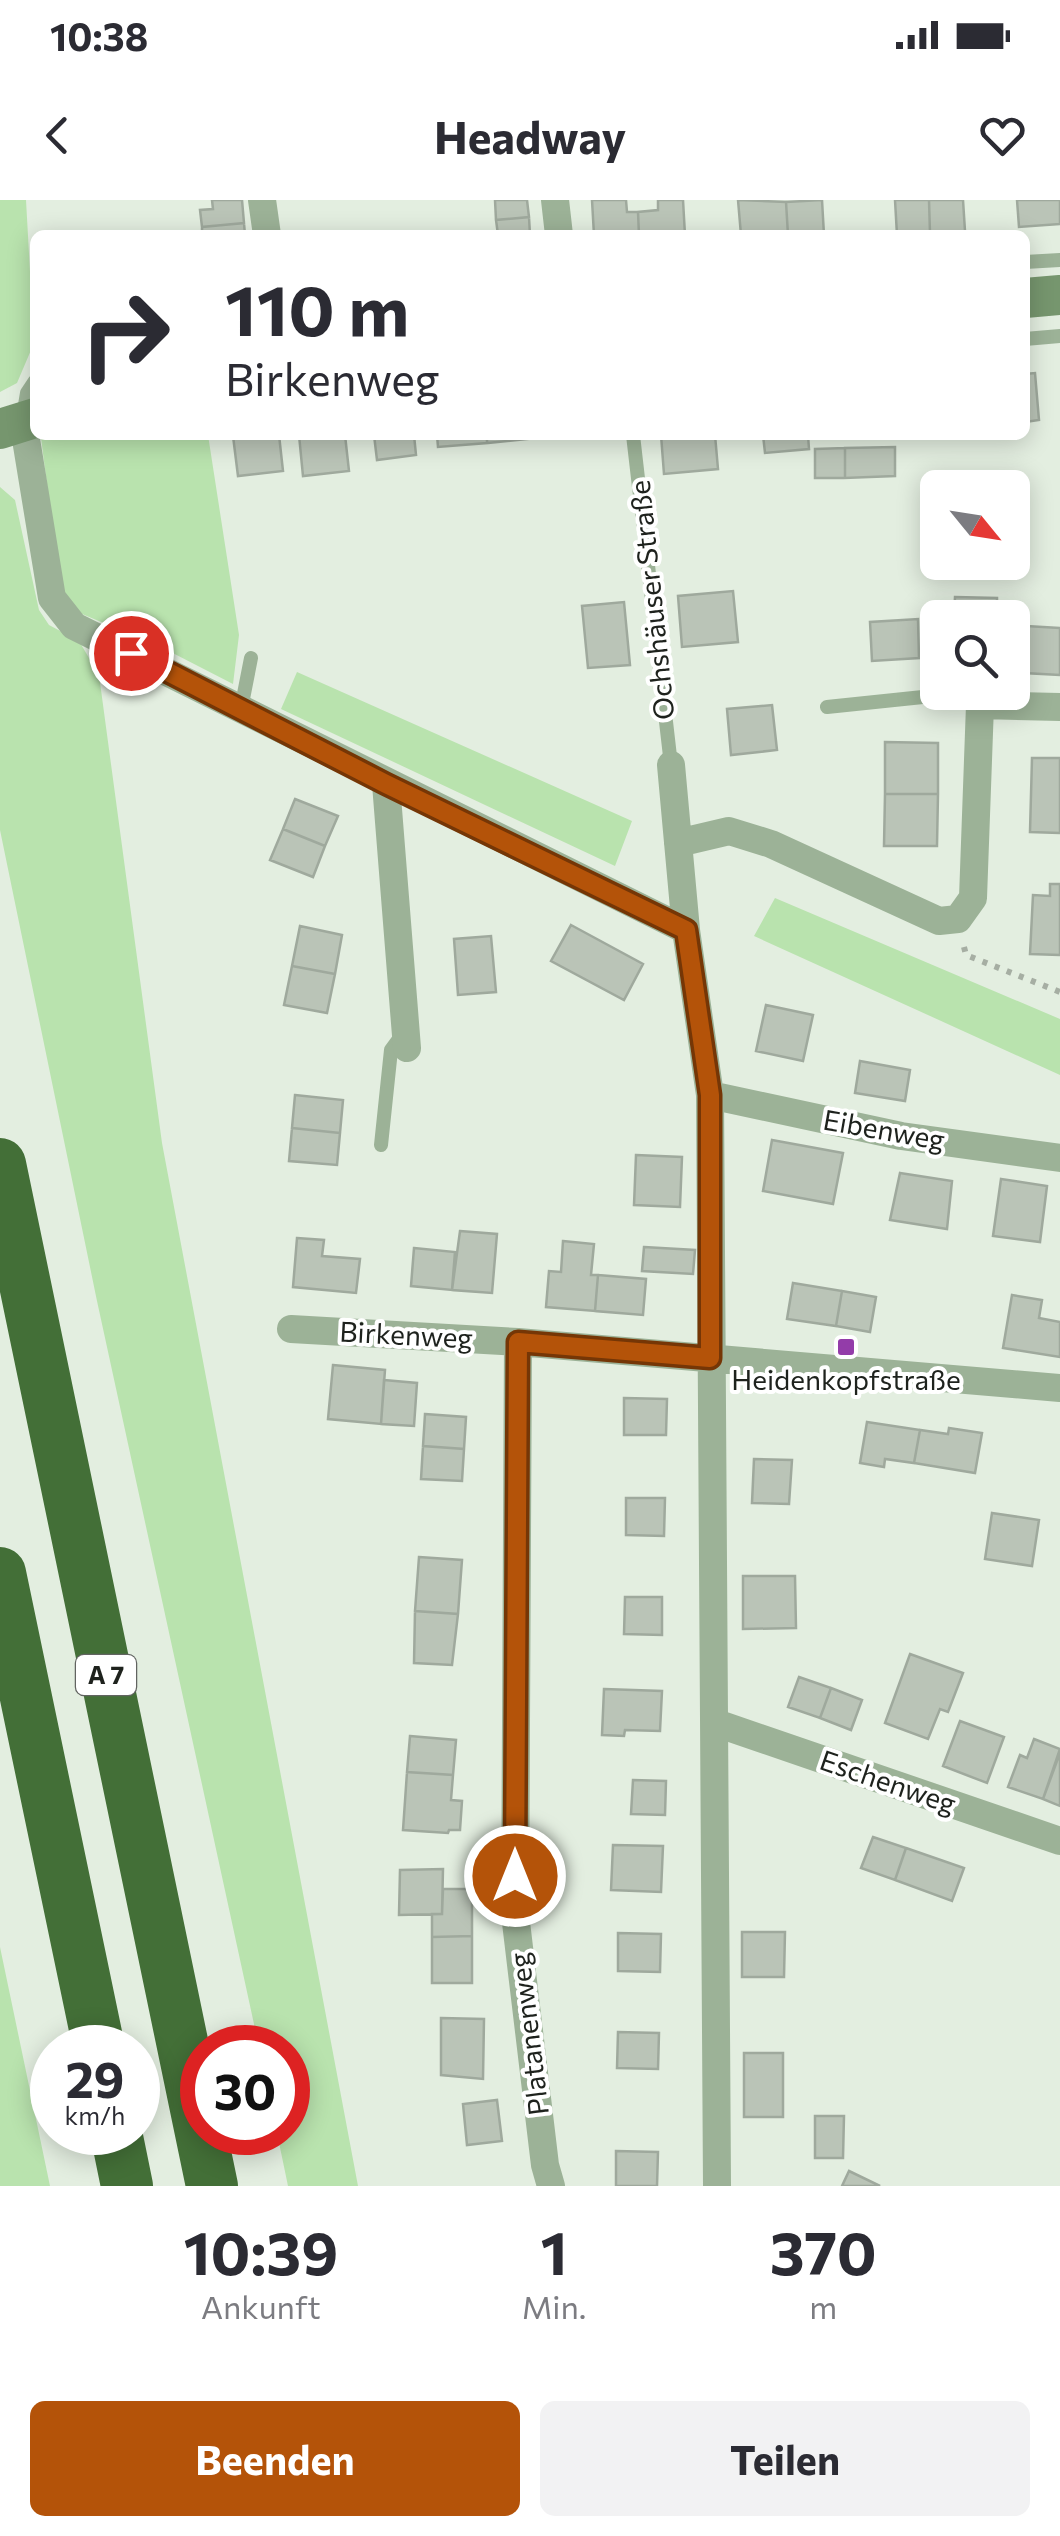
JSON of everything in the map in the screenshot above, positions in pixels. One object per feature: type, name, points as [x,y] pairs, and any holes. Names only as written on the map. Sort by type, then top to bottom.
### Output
[{"type":"highway","name":"A 7","points":[[0,1164],[212,2186]]},
{"type":"highway","points":[[0,1573],[93,2025]]},
{"type":"highway","points":[[121,2155],[127,2186]]},
{"type":"main road","points":[[1030,298],[1060,295]]},
{"type":"street","points":[[262,200],[266,230]]},
{"type":"street","points":[[555,200],[558,230]]},
{"type":"street","points":[[19,422],[52,598],[74,626],[686,930]]},
{"type":"street","points":[[1030,706],[1060,707]]},
{"type":"street","points":[[678,843],[728,832],[770,844],[939,921],[958,919],[973,898],[980,710]]},
{"type":"street","points":[[671,765],[686,930],[710,1095],[717,2186]]},
{"type":"street","points":[[386,784],[406,1040]]},
{"type":"street","name":"Eibenweg","points":[[710,1095],[900,1136],[1060,1158]]},
{"type":"street","name":"Birkenweg","points":[[291,1328],[518,1342],[1060,1388]]},
{"type":"street","name":"Platanenweg","points":[[518,1342],[515,1914],[545,2165],[551,2186]]},
{"type":"street","name":"Eschenweg","points":[[716,1723],[1060,1842]]},
{"type":"lane","points":[[1030,262],[1060,260]]},
{"type":"lane","points":[[1030,339],[1060,336]]},
{"type":"lane","points":[[19,422],[30,388]]},
{"type":"lane","name":"Ochshäuser Straße","points":[[635,440],[671,765]]},
{"type":"lane","points":[[241,708],[250,658]]},
{"type":"lane","points":[[827,707],[920,697]]},
{"type":"lane","points":[[381,1145],[391,1050],[406,1040]]},
{"type":"path","points":[[958,919],[966,956],[1060,992]]},
{"type":"green space","points":[[0,200],[26,200],[30,352],[17,383],[0,392]]},
{"type":"green space","points":[[41,440],[209,440],[239,635],[233,684],[161,647],[82,614],[61,592]]},
{"type":"green space","points":[[0,487],[15,500],[39,610],[49,625],[79,641],[99,675],[162,1143],[358,2186],[288,2186],[282,2155],[310,2155],[310,2025],[254,2025],[97,1301],[0,830]]},
{"type":"green space","points":[[297,672],[632,821],[615,866],[281,709]]},
{"type":"green space","points":[[775,898],[1060,1019],[1060,1075],[754,936]]},
{"type":"green space","points":[[0,1947],[30,2090],[30,2155],[44,2155],[50,2186],[0,2186]]},
{"type":"building","points":[[212,200],[242,200],[244,223],[202,227],[200,210],[213,209]]},
{"type":"building","points":[[495,200],[527,200],[529,217],[496,220]]},
{"type":"building","points":[[592,200],[626,200],[627,212],[638,212],[639,230],[594,230]]},
{"type":"building","points":[[658,200],[683,200],[685,230],[639,230],[638,212],[658,210]]},
{"type":"building","points":[[738,200],[786,202],[788,230],[741,230]]},
{"type":"building","points":[[822,200],[824,230],[788,230],[786,202]]},
{"type":"building","points":[[895,200],[929,200],[930,230],[897,230]]},
{"type":"building","points":[[929,200],[963,200],[965,230],[930,230]]},
{"type":"building","points":[[1017,200],[1060,200],[1060,224],[1019,227]]},
{"type":"building","points":[[529,217],[530,230],[497,230],[496,220]]},
{"type":"building","points":[[244,223],[245,230],[202,230]]},
{"type":"building","points":[[1035,373],[1039,420],[1030,421],[1030,374]]},
{"type":"building","points":[[234,440],[280,440],[283,471],[238,476]]},
{"type":"building","points":[[299,440],[346,440],[349,471],[303,476]]},
{"type":"building","points":[[375,440],[414,440],[416,455],[377,460]]},
{"type":"building","points":[[437,440],[487,440],[487,443],[438,447]]},
{"type":"building","points":[[661,440],[715,440],[718,469],[664,474]]},
{"type":"building","points":[[764,440],[808,440],[809,449],[765,453]]},
{"type":"building","points":[[895,447],[895,476],[845,478],[845,448]]},
{"type":"building","points":[[845,448],[845,478],[815,478],[815,449]]},
{"type":"building","points":[[733,591],[738,642],[682,647],[678,596]]},
{"type":"building","points":[[955,597],[997,598],[997,600],[955,600]]},
{"type":"building","points":[[624,602],[630,665],[588,668],[582,606]]},
{"type":"building","points":[[918,619],[919,658],[872,661],[870,622]]},
{"type":"building","points":[[1030,626],[1060,628],[1060,675],[1030,673]]},
{"type":"building","points":[[772,705],[777,750],[731,755],[727,709]]},
{"type":"building","points":[[885,742],[938,743],[938,794],[885,794]]},
{"type":"building","points":[[1032,758],[1060,758],[1060,833],[1030,832]]},
{"type":"building","points":[[885,794],[938,794],[937,846],[884,846]]},
{"type":"building","points":[[295,799],[338,816],[325,846],[283,829]]},
{"type":"building","points":[[283,829],[325,846],[313,877],[270,860]]},
{"type":"building","points":[[1050,884],[1060,884],[1060,955],[1030,954],[1033,895],[1050,896]]},
{"type":"building","points":[[571,925],[643,964],[624,1000],[551,961]]},
{"type":"building","points":[[300,926],[342,935],[335,974],[292,966]]},
{"type":"building","points":[[491,936],[496,992],[458,995],[454,939]]},
{"type":"building","points":[[292,966],[335,974],[327,1013],[284,1005]]},
{"type":"building","points":[[766,1005],[813,1015],[803,1061],[756,1051]]},
{"type":"building","points":[[860,1061],[910,1070],[905,1101],[855,1093]]},
{"type":"building","points":[[295,1095],[343,1100],[340,1133],[292,1128]]},
{"type":"building","points":[[292,1128],[340,1133],[337,1165],[289,1161]]},
{"type":"building","points":[[772,1140],[843,1153],[833,1204],[763,1191]]},
{"type":"building","points":[[636,1155],[682,1157],[680,1207],[634,1205]]},
{"type":"building","points":[[900,1173],[952,1181],[947,1229],[890,1220]]},
{"type":"building","points":[[1001,1179],[1047,1186],[1040,1242],[993,1236]]},
{"type":"building","points":[[460,1231],[497,1234],[492,1293],[452,1290]]},
{"type":"building","points":[[297,1238],[324,1240],[322,1256],[360,1259],[356,1293],[293,1287]]},
{"type":"building","points":[[563,1241],[594,1244],[591,1275],[598,1275],[595,1311],[546,1307],[549,1271],[561,1272]]},
{"type":"building","points":[[644,1247],[695,1250],[693,1274],[642,1271]]},
{"type":"building","points":[[414,1248],[455,1252],[452,1290],[411,1286]]},
{"type":"building","points":[[598,1275],[646,1279],[643,1315],[595,1311]]},
{"type":"building","points":[[793,1283],[842,1291],[836,1326],[787,1319]]},
{"type":"building","points":[[842,1291],[876,1297],[870,1332],[836,1326]]},
{"type":"building","points":[[1012,1295],[1042,1300],[1039,1318],[1060,1322],[1060,1357],[1003,1348]]},
{"type":"building","points":[[333,1365],[385,1370],[381,1424],[328,1419]]},
{"type":"building","points":[[384,1380],[417,1383],[414,1426],[381,1424]]},
{"type":"building","points":[[624,1398],[667,1399],[666,1435],[624,1435]]},
{"type":"building","points":[[425,1414],[466,1417],[464,1449],[423,1446]]},
{"type":"building","points":[[867,1422],[920,1430],[914,1463],[885,1459],[884,1467],[860,1463]]},
{"type":"building","points":[[949,1428],[982,1433],[975,1473],[914,1463],[920,1430],[948,1434]]},
{"type":"building","points":[[423,1446],[464,1449],[462,1481],[421,1479]]},
{"type":"building","points":[[754,1459],[792,1460],[789,1504],[752,1503]]},
{"type":"building","points":[[626,1498],[665,1498],[664,1536],[626,1535]]},
{"type":"building","points":[[992,1513],[1039,1520],[1032,1566],[985,1559]]},
{"type":"building","points":[[419,1557],[462,1560],[458,1614],[415,1611]]},
{"type":"building","points":[[743,1576],[795,1576],[796,1628],[743,1629]]},
{"type":"building","points":[[625,1597],[662,1597],[662,1635],[624,1634]]},
{"type":"building","points":[[415,1611],[458,1614],[452,1665],[414,1663]]},
{"type":"building","points":[[910,1654],[963,1673],[948,1712],[940,1709],[928,1739],[885,1723]]},
{"type":"building","points":[[799,1677],[831,1688],[820,1718],[788,1707]]},
{"type":"building","points":[[831,1688],[862,1700],[851,1730],[820,1718]]},
{"type":"building","points":[[604,1689],[662,1691],[660,1731],[625,1730],[624,1736],[602,1735]]},
{"type":"building","points":[[960,1721],[1004,1737],[987,1783],[943,1766]]},
{"type":"building","points":[[410,1736],[456,1740],[453,1775],[407,1772]]},
{"type":"building","points":[[1034,1739],[1060,1749],[1043,1799],[1008,1787],[1020,1755],[1027,1758]]},
{"type":"building","points":[[1060,1753],[1060,1806],[1043,1799]]},
{"type":"building","points":[[407,1772],[453,1775],[451,1800],[462,1801],[460,1830],[403,1830]]},
{"type":"building","points":[[633,1780],[666,1781],[665,1815],[631,1814]]},
{"type":"building","points":[[873,1837],[906,1848],[895,1880],[861,1868]]},
{"type":"building","points":[[613,1845],[663,1846],[661,1892],[611,1890]]},
{"type":"building","points":[[906,1848],[964,1868],[952,1901],[895,1880]]},
{"type":"building","points":[[443,1869],[442,1914],[399,1915],[400,1870]]},
{"type":"building","points":[[443,1889],[472,1889],[472,1936],[432,1937],[432,1914],[442,1914]]},
{"type":"building","points":[[742,1932],[785,1932],[784,1977],[742,1977]]},
{"type":"building","points":[[618,1933],[661,1934],[660,1972],[618,1971]]},
{"type":"building","points":[[472,1936],[472,1983],[432,1983],[432,1937]]},
{"type":"building","points":[[441,2018],[484,2019],[483,2079],[441,2075]]},
{"type":"building","points":[[618,2032],[659,2033],[658,2069],[617,2068]]},
{"type":"building","points":[[744,2053],[783,2053],[783,2117],[744,2117]]},
{"type":"building","points":[[497,2100],[502,2141],[467,2145],[463,2104]]},
{"type":"building","points":[[815,2116],[844,2116],[843,2158],[815,2158]]},
{"type":"building","points":[[616,2151],[658,2152],[657,2186],[616,2186]]},
{"type":"building","points":[[849,2171],[880,2186],[842,2186]]},
{"type":"place","name":"Heidenkopfstraße","points":[[846,1347]]},
{"type":"route","points":[[131,653],[386,784],[686,930],[710,1095],[710,1358],[518,1342],[515,1876]]}]
